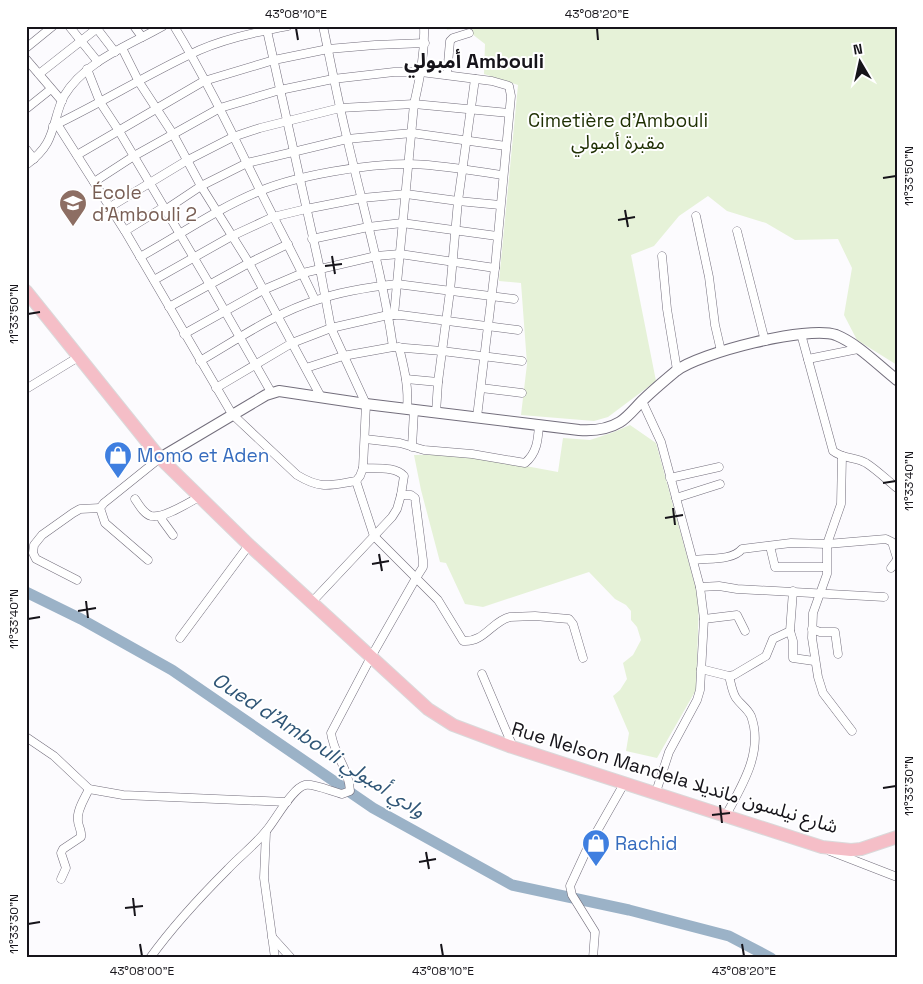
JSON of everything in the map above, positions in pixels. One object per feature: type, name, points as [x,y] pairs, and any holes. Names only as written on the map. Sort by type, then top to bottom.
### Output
[{"type":"main road","name":"Rue Nelson Mandela شارع نيلسون مانديلا","points":[[26,291],[160,458],[311,603],[428,709],[453,725],[513,747],[822,847],[851,850],[861,849],[897,837]]},
{"type":"street","points":[[26,48],[53,26]]},
{"type":"street","points":[[69,26],[98,62]]},
{"type":"street","points":[[134,26],[142,37]]},
{"type":"street","points":[[26,165],[34,159],[48,142],[62,101],[72,84],[98,62],[163,26]]},
{"type":"street","points":[[55,125],[190,54],[266,28],[288,26]]},
{"type":"street","points":[[323,26],[333,79],[376,256],[381,286],[391,315],[396,347],[406,379],[412,447]]},
{"type":"street","points":[[391,315],[400,254],[414,104],[422,72],[425,43],[424,26]]},
{"type":"street","points":[[39,74],[81,42],[97,27],[118,50],[173,134],[186,161],[249,264],[321,397]]},
{"type":"street","points":[[176,27],[204,82],[220,108],[315,300]]},
{"type":"street","points":[[55,125],[77,155],[125,231],[232,414],[298,475],[310,483],[324,486],[356,481],[363,468],[366,404],[331,328],[320,269],[266,28]]},
{"type":"street","points":[[447,75],[450,41],[453,38],[469,33]]},
{"type":"street","points":[[77,155],[204,82],[274,60],[328,49],[425,43]]},
{"type":"street","points":[[28,65],[39,74],[62,101]]},
{"type":"street","points":[[88,69],[100,102],[134,156],[271,392]]},
{"type":"street","points":[[94,182],[134,156],[220,108],[280,90],[333,79],[394,72],[422,72],[492,80],[509,86],[511,96],[502,175],[498,236],[478,418]]},
{"type":"street","points":[[436,413],[458,201],[475,79]]},
{"type":"street","points":[[27,107],[51,89]]},
{"type":"street","points":[[110,207],[186,161],[233,137],[260,128],[340,108],[414,104],[509,114]]},
{"type":"street","points":[[125,231],[201,186],[247,163],[293,151],[347,139],[412,133],[506,146]]},
{"type":"street","points":[[26,148],[34,159]]},
{"type":"street","points":[[140,257],[217,212],[260,191],[300,180],[355,168],[409,164],[502,175]]},
{"type":"street","points":[[154,280],[232,236],[273,217],[306,209],[362,198],[406,194],[500,205]]},
{"type":"street","points":[[696,216],[709,277],[715,325],[721,351]]},
{"type":"street","points":[[312,239],[368,227],[402,223],[498,236]]},
{"type":"street","points":[[737,231],[764,341]]},
{"type":"street","points":[[169,307],[288,244]]},
{"type":"street","points":[[184,334],[263,290],[303,273],[376,256],[400,254],[495,268]]},
{"type":"street","points":[[662,256],[666,308],[677,370]]},
{"type":"street","points":[[200,361],[278,316],[324,297],[396,284],[514,299]]},
{"type":"street","points":[[216,388],[292,343],[331,328],[391,315],[518,330]]},
{"type":"street","points":[[77,580],[36,559],[32,553],[34,545],[42,535],[80,509],[100,508],[160,458],[271,392],[279,391],[410,410],[596,431],[620,422],[677,370],[687,364],[721,351],[764,341],[801,334],[826,332],[844,340],[897,380]]},
{"type":"street","points":[[801,334],[833,451],[842,456],[866,463],[897,488]]},
{"type":"street","points":[[306,368],[343,356],[396,347],[522,361]]},
{"type":"street","points":[[808,358],[858,350]]},
{"type":"street","points":[[26,389],[80,356]]},
{"type":"street","points":[[406,379],[438,382]]},
{"type":"street","points":[[481,388],[522,393]]},
{"type":"street","points":[[642,401],[661,442],[694,560],[704,619],[700,690],[697,700],[670,752],[656,792]]},
{"type":"street","points":[[365,439],[400,443],[438,452],[472,454],[525,463],[531,458],[537,445],[539,426]]},
{"type":"street","points":[[842,456],[841,504],[827,544],[827,574],[814,613],[812,629],[814,661],[823,693],[852,731]]},
{"type":"street","points":[[670,478],[719,467]]},
{"type":"street","points":[[311,603],[392,517],[397,509],[404,476],[394,470],[363,468]]},
{"type":"street","points":[[356,481],[374,536],[438,600],[463,641],[469,642],[478,639],[504,618],[560,618],[569,620],[573,624],[583,658]]},
{"type":"street","points":[[676,498],[720,484]]},
{"type":"street","points":[[150,958],[179,921],[228,868],[266,832],[300,787],[311,785],[342,794],[350,791],[350,780],[333,746],[331,733],[371,657],[423,567],[415,498],[412,495],[401,495]]},
{"type":"street","points":[[134,499],[140,508],[150,516],[163,516],[199,497]]},
{"type":"street","points":[[100,508],[105,523],[148,560]]},
{"type":"street","points":[[163,516],[164,524],[173,535]]},
{"type":"street","points":[[694,560],[732,556],[742,549],[791,543],[827,544],[886,539],[892,542],[897,559],[890,568]]},
{"type":"street","points":[[180,638],[250,545]]},
{"type":"street","points":[[770,546],[775,567],[826,567]]},
{"type":"street","points":[[700,587],[719,586],[737,589],[884,597]]},
{"type":"street","points":[[793,591],[790,631],[793,641],[793,658],[814,661]]},
{"type":"street","points":[[704,619],[737,615],[745,631]]},
{"type":"street","points":[[812,629],[820,632],[835,632],[838,654]]},
{"type":"street","points":[[701,669],[729,676],[753,665],[766,656],[773,639],[790,631]]},
{"type":"street","points":[[482,674],[513,747]]},
{"type":"street","points":[[726,815],[746,779],[754,754],[755,738],[750,715],[746,707],[734,695],[729,676]]},
{"type":"street","points":[[26,737],[54,756],[79,782],[89,789],[123,795],[287,802]]},
{"type":"street","points":[[594,958],[595,932],[572,894],[570,886],[585,852],[625,782]]},
{"type":"street","points":[[61,879],[66,868],[61,853],[63,849],[81,837],[78,814],[89,789]]},
{"type":"street","points":[[266,832],[264,878],[275,958]]},
{"type":"street","points":[[822,847],[897,878]]},
{"type":"street","points":[[272,937],[291,958]]},
{"type":"green space","name":"Cimetière d'Ambouli مقبرة أمبولي","points":[[446,26],[897,26],[897,365],[857,340],[844,315],[852,268],[838,239],[795,240],[766,223],[727,211],[708,196],[679,216],[654,246],[631,255],[656,381],[608,417],[594,421],[521,415],[527,364],[521,283],[499,281],[518,85],[484,74],[485,44],[463,27],[447,30]]},
{"type":"green space","points":[[630,425],[656,443],[699,600],[696,690],[657,758],[626,751],[629,733],[613,696],[620,690],[627,679],[623,663],[633,655],[641,640],[637,627],[631,620],[631,611],[626,605],[615,599],[589,572],[483,607],[465,604],[446,563],[440,562],[414,455],[460,454],[558,472],[563,438],[590,440]]},
{"type":"waterway","name":"Oued d'Ambouli وادي أمبولي","points":[[26,592],[81,619],[172,670],[373,808],[512,885],[629,910],[729,936],[771,958]]},
{"type":"place","name":"École d'Ambouli 2","points":[[73,227]]},
{"type":"place","name":"Momo et Aden","points":[[118,479]]},
{"type":"place","name":"Rachid","points":[[596,867]]},
{"type":"district","name":"أمبولي Ambouli","points":[[474,61]]}]
